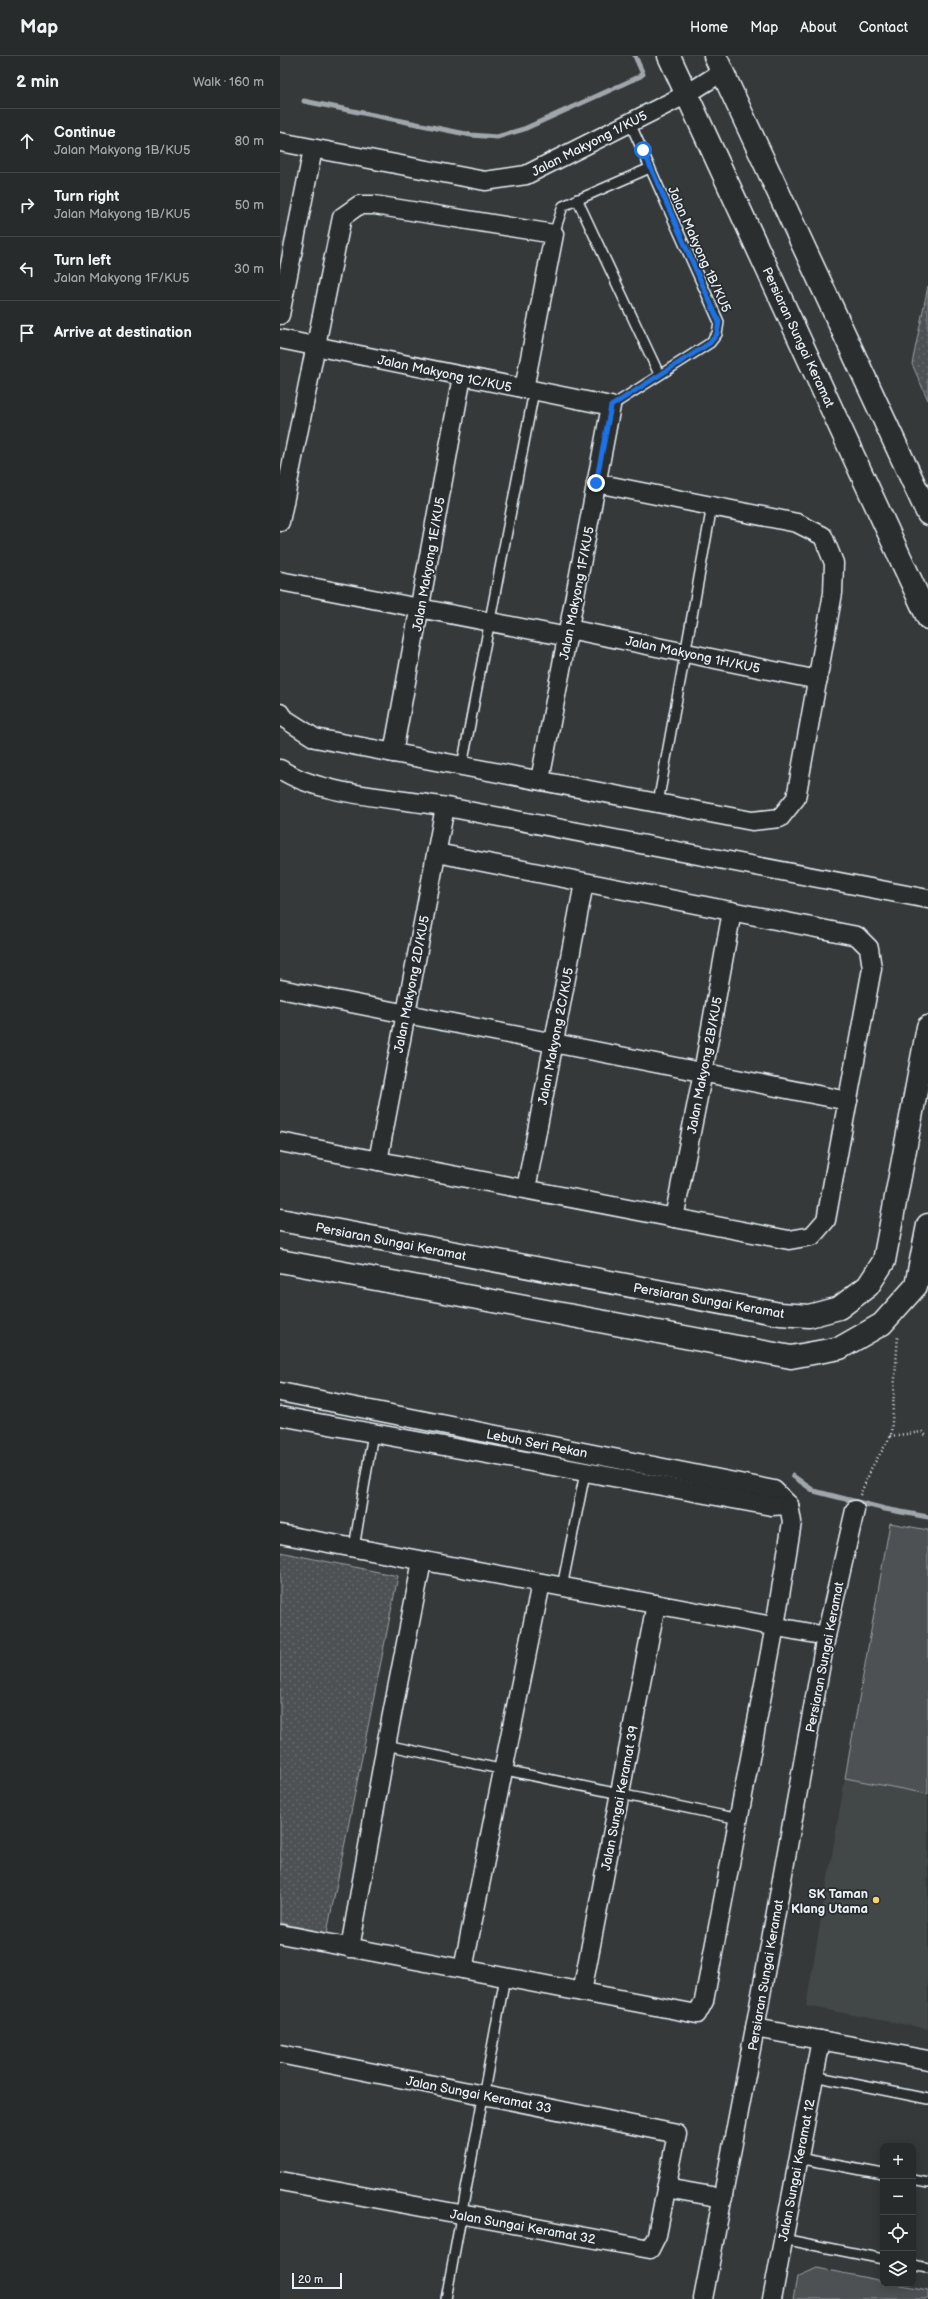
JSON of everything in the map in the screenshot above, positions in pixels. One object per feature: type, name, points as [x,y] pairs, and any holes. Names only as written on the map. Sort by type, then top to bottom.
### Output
[{"type":"street","name":"Persiaran Sungai Keramat","points":[[670,56],[928,618]]},
{"type":"street","name":"Jalan Makyong 1/KU5","points":[[280,142],[485,181],[526,175],[687,94],[719,64]]},
{"type":"street","points":[[719,64],[928,514]]},
{"type":"street","points":[[280,315],[313,149]]},
{"type":"street","points":[[280,522],[342,217],[359,205],[374,204],[554,234],[529,390]]},
{"type":"street","name":"Jalan Makyong 1C/KU5","points":[[280,339],[611,406]]},
{"type":"street","name":"Jalan Makyong 1E/KU5","points":[[393,753],[462,376]]},
{"type":"street","name":"Jalan Makyong 1F/KU5","points":[[540,780],[611,406]]},
{"type":"street","points":[[280,713],[282,717],[315,738],[752,821],[780,818],[796,798],[818,680],[833,585],[834,563],[823,536],[797,523],[596,483]]},
{"type":"street","name":"Jalan Makyong 1H/KU5","points":[[280,581],[420,606],[489,621],[686,653],[818,680]]},
{"type":"street","points":[[280,769],[291,776],[335,789],[444,807],[928,899]]},
{"type":"street","name":"Jalan Makyong 2D/KU5","points":[[378,1161],[437,853],[444,807]]},
{"type":"street","points":[[280,1142],[789,1240],[812,1236],[826,1220],[872,968],[869,948],[857,936],[437,853]]},
{"type":"street","name":"Jalan Makyong 2C/KU5","points":[[526,1189],[584,883]]},
{"type":"street","name":"Jalan Makyong 2B/KU5","points":[[674,1218],[704,1072],[732,911]]},
{"type":"street","points":[[280,989],[848,1101]]},
{"type":"street","name":"Persiaran Sungai Keramat","points":[[280,1220],[780,1314],[809,1316],[839,1308],[868,1286],[884,1261],[928,1027]]},
{"type":"street","points":[[280,1261],[791,1357],[840,1348],[882,1324],[916,1286],[928,1225]]},
{"type":"street","name":"Lebuh Seri Pekan","points":[[280,1392],[774,1490],[789,1505]]},
{"type":"street","points":[[280,1416],[770,1506],[789,1505],[792,1522],[775,1626],[704,2001],[697,2014],[280,1934]]},
{"type":"street","name":"Persiaran Sungai Keramat","points":[[703,2299],[755,2028],[826,1636],[857,1503]]},
{"type":"street","points":[[280,1534],[826,1636]]},
{"type":"street","points":[[350,1948],[386,1746],[422,1561]]},
{"type":"street","points":[[463,1969],[541,1583]]},
{"type":"street","name":"Jalan Sungai Keramat 39","points":[[582,1992],[656,1604]]},
{"type":"street","points":[[755,2028],[928,2060]]},
{"type":"street","name":"Jalan Sungai Keramat 12","points":[[772,2299],[821,2040]]},
{"type":"street","name":"Jalan Sungai Keramat 33","points":[[280,2054],[677,2134]]},
{"type":"street","name":"Jalan Sungai Keramat 32","points":[[280,2181],[650,2249],[657,2236],[677,2134]]},
{"type":"street","points":[[666,2188],[723,2198]]},
{"type":"lane","name":"Jalan Makyong 1B/KU5","points":[[611,406],[659,374],[710,343],[717,334],[719,322],[630,123]]},
{"type":"lane","points":[[554,234],[563,206],[650,168]]},
{"type":"lane","points":[[577,199],[659,374]]},
{"type":"lane","points":[[462,766],[529,390]]},
{"type":"lane","points":[[658,803],[712,506]]},
{"type":"lane","points":[[354,1548],[373,1433]]},
{"type":"lane","points":[[562,1587],[585,1473]]},
{"type":"lane","points":[[386,1746],[739,1819]]},
{"type":"lane","points":[[446,2299],[505,1977]]},
{"type":"lane","points":[[814,2076],[928,2099]]},
{"type":"lane","points":[[798,2158],[880,2173]]},
{"type":"lane","points":[[916,2181],[928,2183]]},
{"type":"lane","points":[[783,2239],[880,2258]]},
{"type":"lane","points":[[916,2266],[928,2268]]},
{"type":"path","points":[[857,1503],[869,1472],[891,1436],[898,1334]]},
{"type":"path","points":[[891,1436],[922,1432],[928,1437]]},
{"type":"shaded area","points":[[928,286],[928,400],[912,364]]},
{"type":"shaded area","points":[[890,1523],[928,1530],[928,1794],[845,1778]]},
{"type":"shaded area","points":[[280,1552],[398,1576],[327,1933],[280,1923]]},
{"type":"shaded area","name":"SK Taman Klang Utama","points":[[845,1778],[928,1794],[928,2029],[806,2006]]},
{"type":"shaded area","points":[[817,2268],[880,2280],[880,2287],[912,2287],[928,2290],[928,2299],[793,2299],[797,2277]]},
{"type":"waterway","points":[[304,101],[471,135],[497,137],[524,129],[639,77],[643,74],[635,56]]},
{"type":"waterway","points":[[793,1476],[814,1491],[885,1509],[928,1517]]},
{"type":"place","name":"SK Taman Klang Utama","points":[[876,1900]]},
{"type":"route","points":[[596,483],[611,406],[659,374],[710,343],[717,334],[719,322],[643,150]]}]
